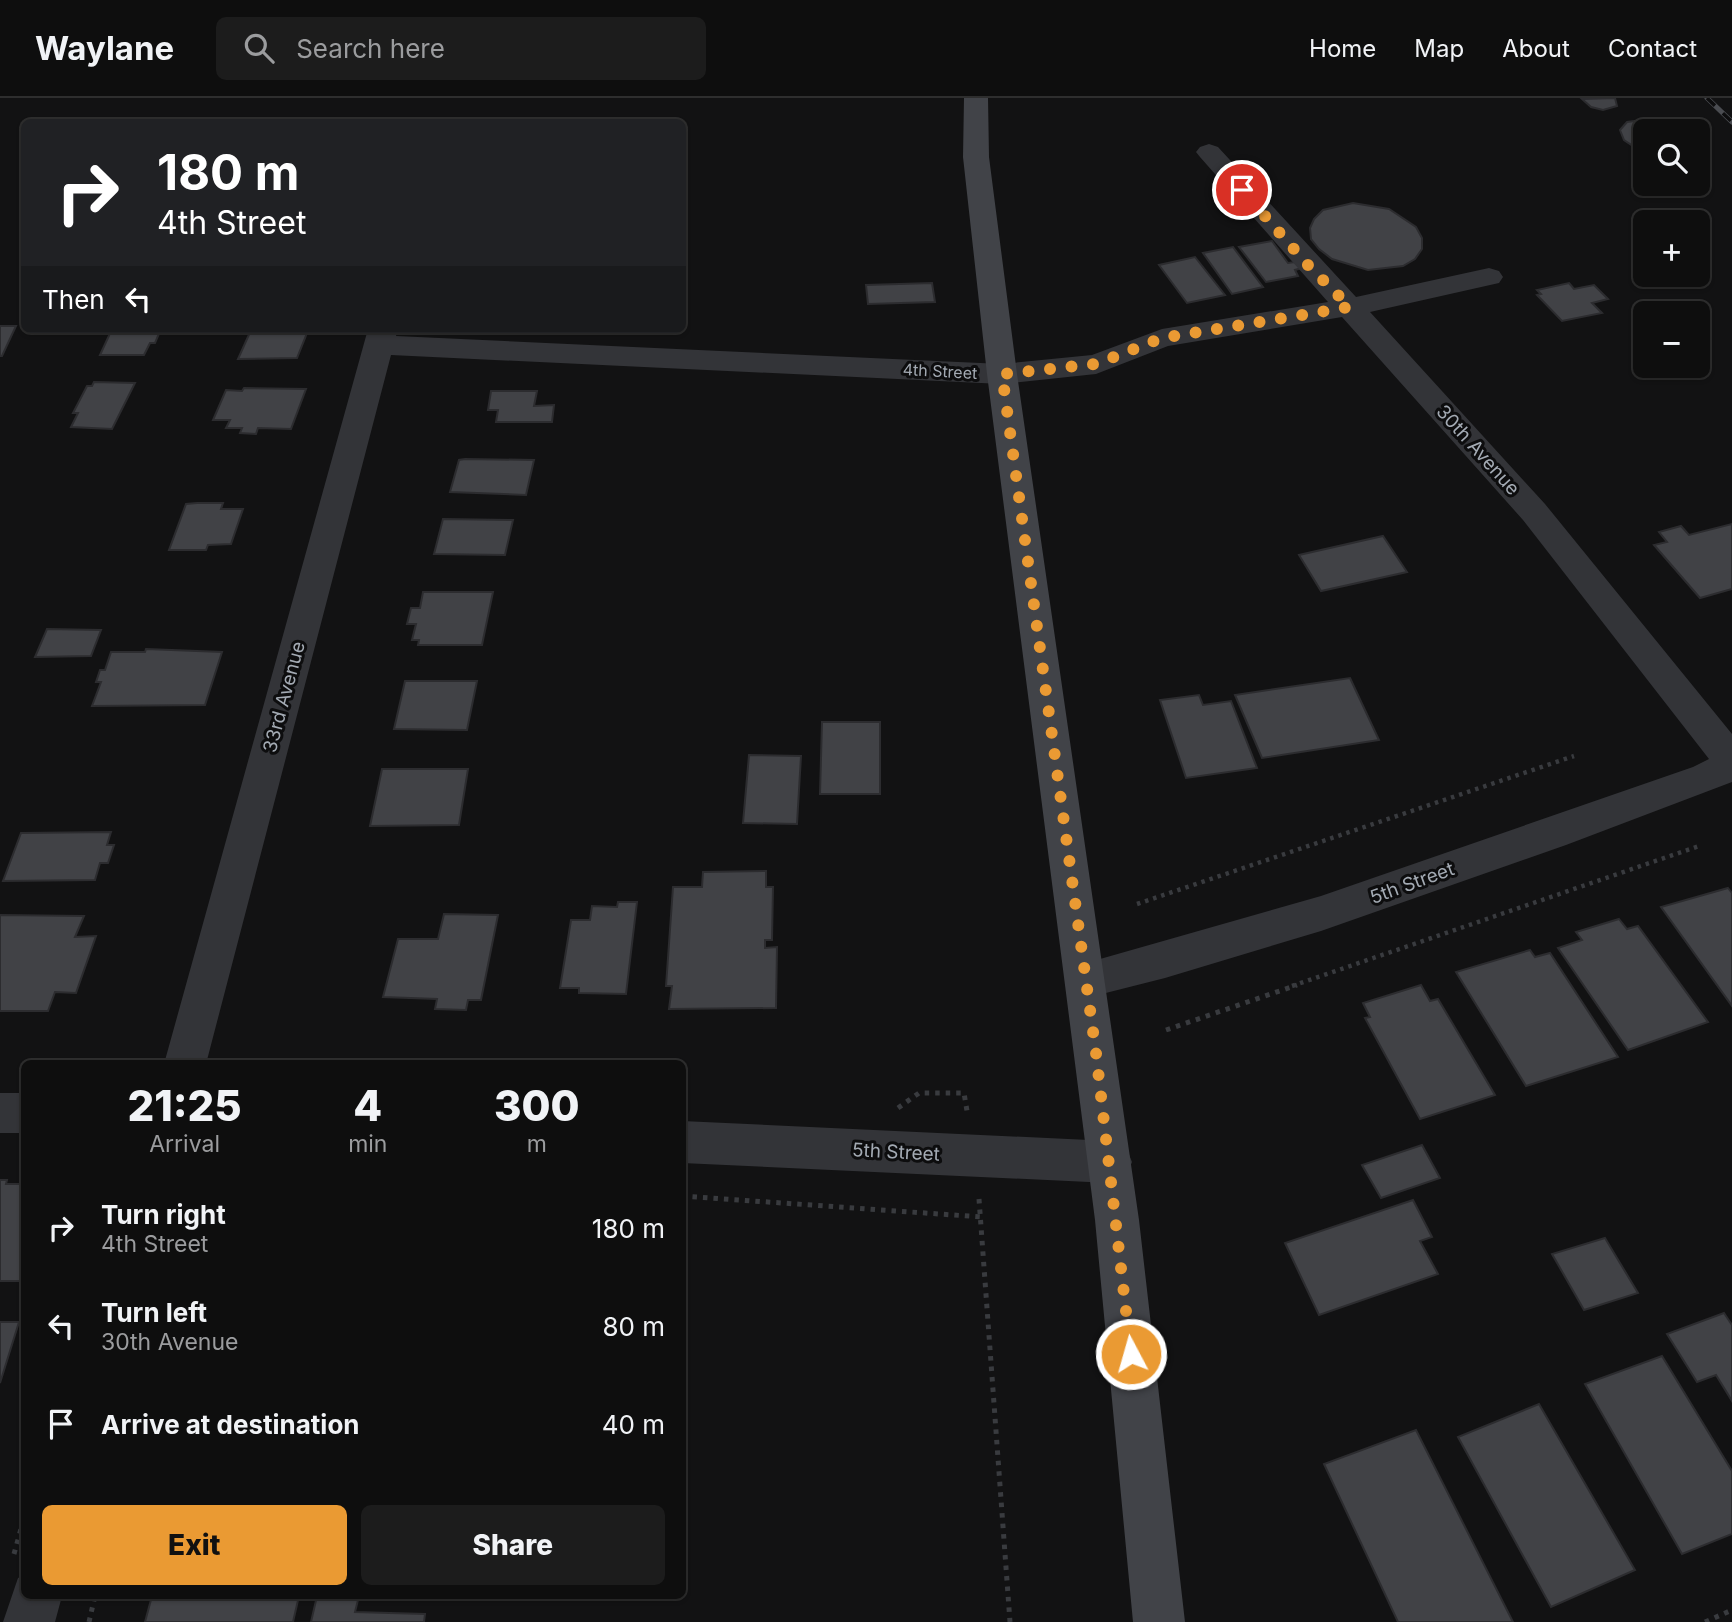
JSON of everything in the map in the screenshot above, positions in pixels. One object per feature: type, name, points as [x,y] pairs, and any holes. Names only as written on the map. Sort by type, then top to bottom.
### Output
[{"type":"main road","points":[[976,98],[976,158],[1002,374],[1110,1162],[1159,1622]]},
{"type":"street","name":"30th Avenue","points":[[1209,152],[1308,265],[1350,307],[1534,512],[1732,763]]},
{"type":"street","name":"4th Street","points":[[381,337],[1002,374],[1096,364],[1162,338],[1350,307],[1489,277]]},
{"type":"street","name":"33rd Avenue","points":[[186,1060],[381,337]]},
{"type":"street","name":"5th Street","points":[[1086,980],[1174,960],[1343,908],[1706,778],[1732,763]]},
{"type":"street","points":[[0,1112],[21,1113]]},
{"type":"street","name":"5th Street","points":[[686,1142],[1110,1162]]},
{"type":"street","points":[[29,1622],[35,1599]]},
{"type":"path","points":[[1137,904],[1574,756]]},
{"type":"path","points":[[1166,1030],[1699,846]]},
{"type":"path","points":[[964,1093],[982,1217],[1010,1622]]},
{"type":"path","points":[[686,1196],[982,1217]]},
{"type":"path","points":[[89,1622],[94,1599]]},
{"type":"path","points":[[1705,1622],[1732,1610]]},
{"type":"building","points":[[1615,98],[1617,106],[1603,110],[1591,107],[1582,99]]},
{"type":"building","points":[[1633,121],[1633,146],[1624,140],[1620,130],[1627,122]]},
{"type":"building","points":[[1353,203],[1389,209],[1416,227],[1422,238],[1422,249],[1415,259],[1403,266],[1368,270],[1332,259],[1319,249],[1311,239],[1310,228],[1314,219],[1323,210]]},
{"type":"building","points":[[1272,241],[1288,263],[1295,262],[1302,268],[1295,270],[1298,276],[1266,282],[1239,247]]},
{"type":"building","points":[[1233,247],[1263,287],[1232,294],[1203,253]]},
{"type":"building","points":[[1195,257],[1225,295],[1187,303],[1159,265]]},
{"type":"building","points":[[932,283],[935,302],[868,304],[866,285]]},
{"type":"building","points":[[1569,283],[1574,289],[1594,285],[1608,299],[1592,303],[1602,313],[1562,321],[1537,295],[1541,294],[1537,290]]},
{"type":"building","points":[[0,326],[16,326],[2,356],[0,356]]},
{"type":"building","points":[[110,333],[159,333],[155,343],[150,343],[144,355],[100,355]]},
{"type":"building","points":[[250,333],[307,333],[297,358],[238,359]]},
{"type":"building","points":[[94,382],[135,383],[112,429],[71,427],[78,413],[73,413],[87,386],[92,386]]},
{"type":"building","points":[[244,388],[306,389],[291,429],[258,428],[256,434],[240,433],[242,428],[226,428],[230,420],[213,420],[226,390],[242,391]]},
{"type":"building","points":[[491,391],[537,391],[534,406],[554,405],[552,422],[496,422],[498,410],[488,410]]},
{"type":"building","points":[[459,460],[534,460],[526,495],[450,492]]},
{"type":"building","points":[[223,503],[221,509],[243,509],[231,544],[208,545],[206,550],[169,550],[186,504]]},
{"type":"building","points":[[443,519],[513,520],[505,555],[434,554]]},
{"type":"building","points":[[1732,524],[1732,589],[1700,598],[1654,545],[1667,542],[1659,532],[1681,526],[1689,535]]},
{"type":"building","points":[[1383,536],[1407,572],[1321,591],[1299,555]]},
{"type":"building","points":[[423,592],[493,592],[482,645],[418,645],[419,640],[412,640],[416,624],[407,624],[411,608],[420,608]]},
{"type":"building","points":[[47,629],[101,630],[91,656],[35,657]]},
{"type":"building","points":[[146,649],[222,652],[205,705],[92,706],[101,682],[96,682],[100,670],[105,670],[111,652],[145,652]]},
{"type":"building","points":[[1350,678],[1379,740],[1262,758],[1235,695]]},
{"type":"building","points":[[405,681],[477,681],[467,730],[394,729]]},
{"type":"building","points":[[1199,695],[1203,705],[1231,701],[1257,768],[1186,778],[1160,700]]},
{"type":"building","points":[[822,722],[880,722],[880,794],[820,794]]},
{"type":"building","points":[[749,755],[801,756],[797,824],[743,823]]},
{"type":"building","points":[[382,769],[468,769],[459,825],[370,826]]},
{"type":"building","points":[[111,832],[107,845],[114,845],[108,863],[100,863],[95,880],[3,881],[21,833]]},
{"type":"building","points":[[766,871],[766,887],[773,887],[772,940],[765,940],[765,948],[777,947],[776,1008],[669,1009],[672,986],[666,986],[673,887],[702,887],[703,872]]},
{"type":"building","points":[[1728,888],[1732,893],[1732,1006],[1661,907]]},
{"type":"building","points":[[618,902],[637,902],[626,994],[579,993],[579,988],[560,988],[571,920],[590,920],[592,906],[617,907]]},
{"type":"building","points":[[444,914],[498,915],[481,1000],[468,1000],[466,1010],[435,1009],[437,999],[383,997],[398,939],[438,939]]},
{"type":"building","points":[[0,915],[84,916],[75,937],[96,936],[76,993],[55,992],[48,1011],[0,1011]]},
{"type":"building","points":[[1619,919],[1627,929],[1638,926],[1708,1022],[1628,1050],[1558,948],[1582,940],[1576,932]]},
{"type":"building","points":[[1530,950],[1535,957],[1550,953],[1618,1057],[1526,1086],[1456,972]]},
{"type":"building","points":[[1421,985],[1430,1001],[1438,999],[1495,1095],[1420,1119],[1365,1018],[1370,1017],[1363,1003]]},
{"type":"building","points":[[1422,1145],[1440,1178],[1381,1198],[1362,1165]]},
{"type":"building","points":[[0,1180],[7,1180],[6,1184],[21,1184],[21,1281],[0,1281]]},
{"type":"building","points":[[1413,1200],[1432,1237],[1420,1241],[1438,1274],[1319,1315],[1285,1243]]},
{"type":"building","points":[[1605,1238],[1638,1293],[1584,1310],[1552,1254]]},
{"type":"building","points":[[1724,1313],[1732,1325],[1732,1401],[1716,1375],[1697,1382],[1667,1334]]},
{"type":"building","points":[[0,1322],[19,1322],[0,1383]]},
{"type":"building","points":[[1662,1356],[1732,1471],[1732,1534],[1682,1554],[1585,1384]]},
{"type":"building","points":[[1539,1404],[1635,1570],[1551,1607],[1458,1437]]},
{"type":"building","points":[[1416,1430],[1513,1622],[1398,1622],[1324,1464]]},
{"type":"building","points":[[151,1599],[298,1599],[293,1622],[145,1622]]},
{"type":"building","points":[[316,1599],[358,1599],[355,1612],[425,1614],[424,1622],[311,1622]]},
{"type":"railway","points":[[1707,98],[1732,122]]},
{"type":"route","points":[[1131,1354],[1096,1053],[1002,374],[1096,364],[1162,338],[1350,307],[1308,265],[1242,190]]}]
